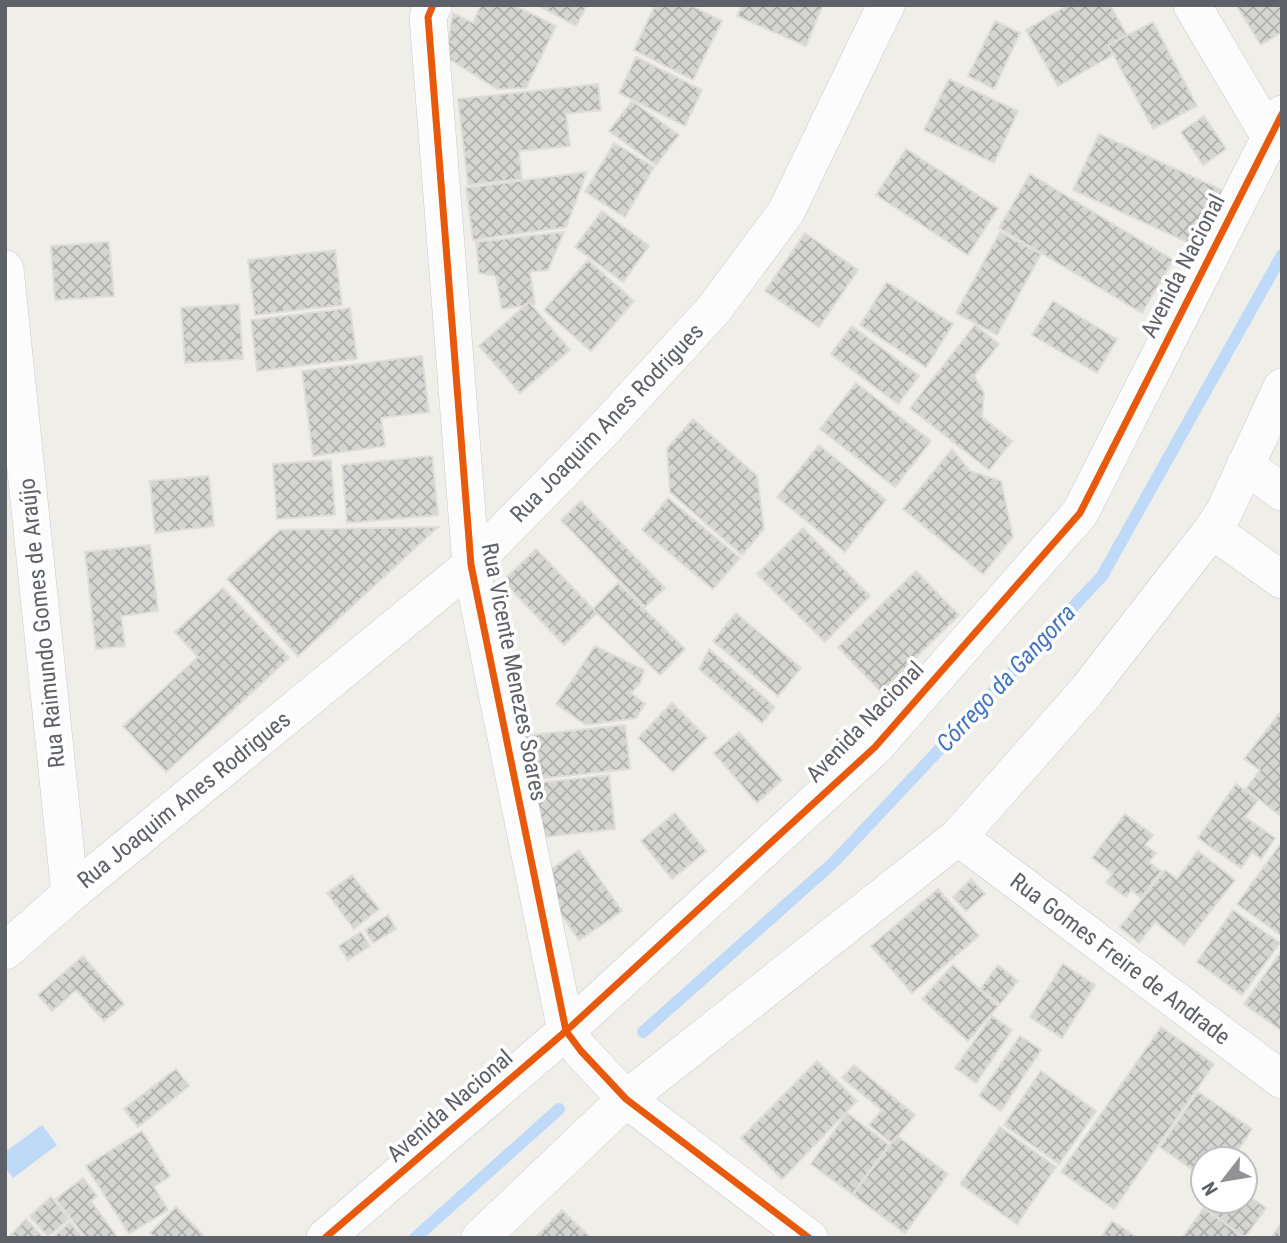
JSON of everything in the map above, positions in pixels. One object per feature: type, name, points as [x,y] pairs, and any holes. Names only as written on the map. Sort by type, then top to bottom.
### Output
[{"type":"street","name":"Rua Joaquim Anes Rodrigues","points":[[5,951],[70,894],[471,565],[606,427],[715,309],[786,212],[886,5]]},
{"type":"street","points":[[1192,5],[1276,126]]},
{"type":"street","name":"Rua Vicente Menezes Soares","points":[[424,9],[471,565],[574,1041]]},
{"type":"street","name":"Avenida Nacional","points":[[325,1238],[574,1041],[875,747],[1080,513],[1276,126]]},
{"type":"street","name":"Rua Raimundo Gomes de Araújo","points":[[5,269],[70,894]]},
{"type":"street","points":[[480,1238],[620,1093],[958,837],[1085,693],[1212,530],[1224,512],[1282,387]]},
{"type":"street","points":[[1245,465],[1282,492]]},
{"type":"street","points":[[1212,530],[1282,580]]},
{"type":"street","name":"Rua Gomes Freire de Andrade","points":[[958,837],[1282,1080]]},
{"type":"street","points":[[574,1041],[620,1093],[809,1238]]},
{"type":"water","points":[[42,1125],[57,1145],[13,1178],[5,1167],[5,1152]]},
{"type":"building","points":[[481,5],[514,5],[556,26],[526,88],[497,89],[446,57],[453,13],[473,23]]},
{"type":"building","points":[[537,5],[587,5],[576,26]]},
{"type":"building","points":[[655,5],[690,5],[722,21],[693,80],[634,50]]},
{"type":"building","points":[[742,5],[823,5],[806,46],[737,16]]},
{"type":"building","points":[[1068,5],[1110,5],[1132,44],[1058,86],[1026,30]]},
{"type":"building","points":[[1236,5],[1282,5],[1282,32],[1261,45]]},
{"type":"building","points":[[995,21],[1020,33],[994,89],[968,76]]},
{"type":"building","points":[[1153,22],[1197,106],[1153,129],[1108,45]]},
{"type":"building","points":[[636,57],[702,90],[685,126],[619,93]]},
{"type":"building","points":[[949,79],[1018,111],[994,163],[924,130]]},
{"type":"building","points":[[598,84],[601,110],[566,114],[570,146],[519,151],[522,179],[468,185],[458,99]]},
{"type":"building","points":[[632,101],[679,135],[656,165],[609,131]]},
{"type":"building","points":[[1204,116],[1226,149],[1203,165],[1181,132]]},
{"type":"building","points":[[1099,134],[1224,191],[1198,247],[1073,190]]},
{"type":"building","points":[[614,143],[654,167],[625,217],[585,192]]},
{"type":"building","points":[[906,149],[998,208],[968,255],[876,195]]},
{"type":"building","points":[[587,172],[566,227],[473,240],[466,188]]},
{"type":"building","points":[[1030,174],[1173,260],[1142,313],[999,228]]},
{"type":"building","points":[[602,211],[649,246],[623,282],[575,247]]},
{"type":"building","points":[[564,232],[548,270],[530,272],[535,304],[502,309],[496,276],[479,273],[476,242]]},
{"type":"building","points":[[1000,232],[1041,254],[997,335],[956,313]]},
{"type":"building","points":[[805,233],[858,270],[819,327],[765,291]]},
{"type":"building","points":[[109,242],[114,296],[55,300],[51,246]]},
{"type":"building","points":[[335,250],[342,305],[255,315],[248,260]]},
{"type":"building","points":[[588,260],[634,301],[591,351],[544,310]]},
{"type":"building","points":[[887,282],[953,324],[926,367],[860,325]]},
{"type":"building","points":[[1053,301],[1117,339],[1097,373],[1032,335]]},
{"type":"building","points":[[529,302],[570,350],[520,393],[479,346]]},
{"type":"building","points":[[239,304],[243,359],[185,363],[181,308]]},
{"type":"building","points":[[350,308],[357,359],[257,371],[251,320]]},
{"type":"building","points":[[975,325],[999,344],[974,376],[984,393],[982,417],[1012,441],[989,470],[910,408]]},
{"type":"building","points":[[852,326],[919,376],[898,404],[831,354]]},
{"type":"building","points":[[422,356],[429,412],[381,418],[385,446],[313,456],[302,371]]},
{"type":"building","points":[[856,383],[931,441],[895,487],[820,429]]},
{"type":"building","points":[[693,419],[757,476],[764,529],[742,555],[670,492],[667,448]]},
{"type":"building","points":[[819,445],[886,500],[845,552],[777,497]]},
{"type":"building","points":[[952,449],[970,471],[1001,481],[1013,537],[983,574],[903,509]]},
{"type":"building","points":[[432,456],[438,515],[347,523],[342,465]]},
{"type":"building","points":[[331,460],[335,515],[277,519],[273,464]]},
{"type":"building","points":[[209,476],[214,526],[155,533],[150,481]]},
{"type":"building","points":[[668,498],[740,558],[713,589],[642,530]]},
{"type":"building","points":[[581,501],[665,588],[645,607],[561,520]]},
{"type":"building","points":[[438,527],[298,656],[227,579],[280,530]]},
{"type":"building","points":[[803,528],[870,596],[825,642],[757,574]]},
{"type":"building","points":[[150,545],[158,611],[121,616],[125,646],[96,649],[85,552]]},
{"type":"building","points":[[536,549],[597,613],[564,645],[503,581]]},
{"type":"building","points":[[916,571],[959,615],[881,692],[838,647]]},
{"type":"building","points":[[618,583],[685,649],[660,675],[593,609]]},
{"type":"building","points":[[223,588],[289,658],[166,772],[123,726],[198,657],[175,632]]},
{"type":"building","points":[[736,613],[801,668],[778,696],[713,641]]},
{"type":"building","points":[[595,646],[644,670],[640,683],[631,693],[645,704],[636,718],[586,725],[556,704]]},
{"type":"building","points":[[709,649],[775,707],[762,723],[699,669]]},
{"type":"building","points":[[672,703],[707,738],[673,772],[638,738]]},
{"type":"building","points":[[1282,710],[1282,817],[1246,789],[1260,770],[1244,759]]},
{"type":"building","points":[[625,725],[630,769],[527,780],[522,736]]},
{"type":"building","points":[[739,732],[782,780],[757,803],[714,753]]},
{"type":"building","points":[[609,775],[615,829],[536,838],[529,784]]},
{"type":"building","points":[[1236,784],[1258,800],[1245,817],[1275,838],[1261,859],[1252,852],[1241,868],[1198,838]]},
{"type":"building","points":[[675,813],[706,851],[672,879],[641,841]]},
{"type":"building","points":[[1125,814],[1153,835],[1145,845],[1156,853],[1149,862],[1161,871],[1141,898],[1131,890],[1126,897],[1106,882],[1113,874],[1092,858]]},
{"type":"building","points":[[1282,842],[1282,936],[1237,904]]},
{"type":"building","points":[[579,850],[622,911],[579,940],[537,879]]},
{"type":"building","points":[[1198,851],[1235,880],[1184,945],[1155,922],[1139,943],[1120,927],[1165,870],[1177,879]]},
{"type":"building","points":[[352,875],[379,909],[354,929],[327,893]]},
{"type":"building","points":[[971,879],[985,894],[966,911],[953,897]]},
{"type":"building","points":[[938,889],[979,936],[912,993],[871,946]]},
{"type":"building","points":[[1233,910],[1280,943],[1242,995],[1197,962]]},
{"type":"building","points":[[388,915],[396,929],[373,943],[365,930]]},
{"type":"building","points":[[361,932],[370,946],[348,960],[339,946]]},
{"type":"building","points":[[1282,950],[1282,1031],[1244,1004]]},
{"type":"building","points":[[83,956],[124,1004],[104,1021],[76,990],[52,1011],[38,995]]},
{"type":"building","points":[[1063,964],[1095,985],[1062,1038],[1030,1017]]},
{"type":"building","points":[[953,965],[998,1006],[968,1041],[922,999]]},
{"type":"building","points":[[998,965],[1018,981],[1000,1004],[980,989]]},
{"type":"building","points":[[992,1016],[1012,1030],[976,1083],[955,1068]]},
{"type":"building","points":[[1161,1027],[1214,1064],[1114,1209],[1061,1172]]},
{"type":"building","points":[[1020,1036],[1041,1050],[1001,1111],[979,1096]]},
{"type":"building","points":[[817,1061],[857,1101],[782,1179],[741,1138]]},
{"type":"building","points":[[854,1065],[915,1115],[892,1143],[869,1125],[882,1110],[842,1078]]},
{"type":"building","points":[[176,1069],[189,1086],[138,1127],[124,1109]]},
{"type":"building","points":[[1041,1071],[1096,1111],[1059,1164],[1004,1125]]},
{"type":"building","points":[[1198,1092],[1252,1129],[1241,1145],[1189,1145],[1189,1167],[1160,1147]]},
{"type":"building","points":[[847,1113],[889,1145],[852,1194],[811,1164]]},
{"type":"building","points":[[1000,1127],[1056,1167],[1017,1224],[960,1184]]},
{"type":"building","points":[[142,1131],[170,1176],[154,1187],[168,1210],[129,1234],[86,1166]]},
{"type":"building","points":[[897,1136],[948,1174],[905,1233],[853,1195]]},
{"type":"building","points":[[83,1178],[97,1196],[91,1201],[118,1238],[86,1238],[56,1199]]},
{"type":"building","points":[[51,1197],[69,1219],[48,1237],[30,1216]]},
{"type":"building","points":[[1259,1203],[1266,1208],[1245,1237],[1215,1215],[1259,1215]]},
{"type":"building","points":[[176,1207],[204,1238],[154,1238],[150,1233]]},
{"type":"building","points":[[562,1210],[591,1238],[535,1238]]},
{"type":"building","points":[[1199,1215],[1213,1215],[1244,1238],[1182,1238]]},
{"type":"building","points":[[26,1219],[44,1238],[8,1238]]},
{"type":"building","points":[[1112,1221],[1138,1238],[1101,1238]]},
{"type":"building","points":[[70,1222],[83,1238],[52,1238]]},
{"type":"building","points":[[1282,1222],[1282,1238],[1271,1238]]},
{"type":"waterway","name":"Córrego da Gangorra","points":[[643,1032],[833,863],[1102,576],[1282,255]]},
{"type":"waterway","name":"Córrego da Gangorra","points":[[415,1238],[559,1109]]},
{"type":"cycle path","points":[[433,5],[428,17],[471,565],[566,1031],[626,1099],[809,1238]]},
{"type":"cycle path","points":[[325,1238],[566,1031],[875,747],[1080,513],[1282,114]]}]
